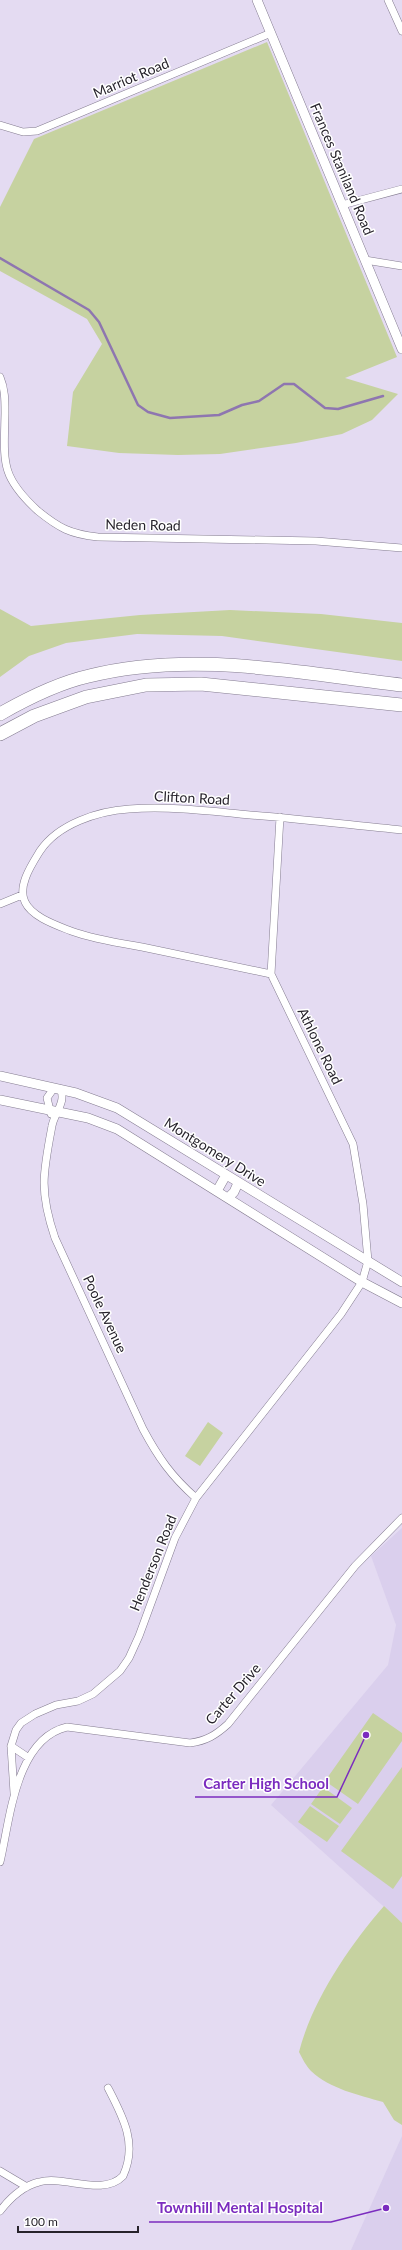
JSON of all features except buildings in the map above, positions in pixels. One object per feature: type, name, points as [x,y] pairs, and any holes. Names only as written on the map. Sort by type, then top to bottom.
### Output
[{"type":"highway","points":[[0,714],[54,687],[89,676],[138,667],[172,664],[256,668],[402,685]]},
{"type":"highway","points":[[0,734],[34,716],[86,697],[146,685],[201,684],[402,705]]},
{"type":"street","name":"Frances Staniland Road","points":[[257,0],[402,349]]},
{"type":"street","points":[[388,0],[402,31]]},
{"type":"street","name":"Marriot Road","points":[[0,125],[23,132],[37,131],[271,33]]},
{"type":"street","points":[[342,205],[402,189]]},
{"type":"street","points":[[365,260],[402,266]]},
{"type":"street","name":"Neden Road","points":[[0,377],[3,399],[2,442],[4,461],[10,482],[37,510],[54,524],[71,533],[98,537],[316,541],[402,548]]},
{"type":"street","name":"Clifton Road","points":[[22,895],[32,862],[43,847],[57,834],[75,823],[96,815],[128,809],[204,810],[402,830]]},
{"type":"street","name":"Athlone Road","points":[[280,817],[271,974],[353,1144],[363,1204],[368,1262],[362,1282]]},
{"type":"street","points":[[0,904],[22,895],[25,903],[33,912],[73,932],[271,974]]},
{"type":"street","name":"Montgomery Drive","points":[[0,1076],[57,1088],[94,1098],[117,1108],[402,1282]]},
{"type":"street","name":"Poole Avenue","points":[[53,1111],[63,1099],[57,1088],[47,1098],[53,1111],[53,1122],[44,1171],[43,1195],[47,1214],[55,1238],[143,1429],[159,1458],[171,1474],[196,1498]]},
{"type":"street","points":[[0,1100],[88,1118],[117,1129],[362,1282],[402,1303]]},
{"type":"street","points":[[217,1191],[226,1175]]},
{"type":"street","points":[[228,1198],[234,1192],[238,1183]]},
{"type":"street","name":"Henderson Road","points":[[14,1793],[11,1746],[16,1730],[28,1719],[56,1705],[78,1701],[93,1694],[120,1671],[129,1658],[139,1636],[174,1538],[196,1498],[341,1314],[362,1282]]},
{"type":"street","name":"Carter Drive","points":[[29,1758],[45,1739],[66,1727],[190,1743],[203,1742],[211,1737],[228,1724],[355,1566],[402,1518]]},
{"type":"street","points":[[11,1746],[29,1758]]},
{"type":"street","name":"Henderson Road","points":[[0,1862],[14,1793],[29,1758]]},
{"type":"street","points":[[0,2211],[15,2194],[26,2186],[40,2181],[96,2185],[115,2182],[123,2176],[131,2147],[128,2131],[108,2088]]},
{"type":"street","points":[[0,2171],[26,2186]]},
{"type":"shaded area","points":[[402,1528],[402,1923],[271,1805],[388,1665],[396,1625],[371,1556]]},
{"type":"shaded area","points":[[402,2136],[402,2250],[351,2250],[388,2167]]},
{"type":"green space","points":[[267,42],[397,357],[345,378],[398,394],[372,420],[342,434],[296,443],[220,454],[178,455],[119,453],[67,446],[73,392],[102,344],[87,319],[0,271],[0,207],[34,139]]},
{"type":"green space","points":[[0,609],[31,626],[140,615],[230,610],[321,614],[402,623],[402,661],[222,636],[137,634],[66,643],[29,656],[0,677]]},
{"type":"green space","points":[[208,1422],[223,1433],[200,1466],[185,1456]]},
{"type":"green space","points":[[373,1713],[402,1733],[402,1741],[358,1804],[325,1781]]},
{"type":"green space","points":[[402,1767],[402,1876],[393,1889],[341,1851]]},
{"type":"green space","points":[[323,1787],[352,1808],[340,1824],[311,1804]]},
{"type":"green space","points":[[310,1806],[339,1826],[327,1842],[298,1822]]},
{"type":"green space","points":[[384,1906],[402,1923],[402,2125],[394,2120],[383,2102],[345,2091],[319,2077],[307,2067],[299,2052],[313,2013],[333,1975],[345,1956]]},
{"type":"waterway","points":[[0,258],[89,310],[99,322],[138,405],[148,412],[170,418],[219,415],[242,405],[259,401],[284,384],[294,384],[325,408],[338,409],[383,396]]},
{"type":"place","name":"Carter High School","points":[[366,1735]]},
{"type":"place","name":"Townhill Mental Hospital","points":[[386,2208]]}]
